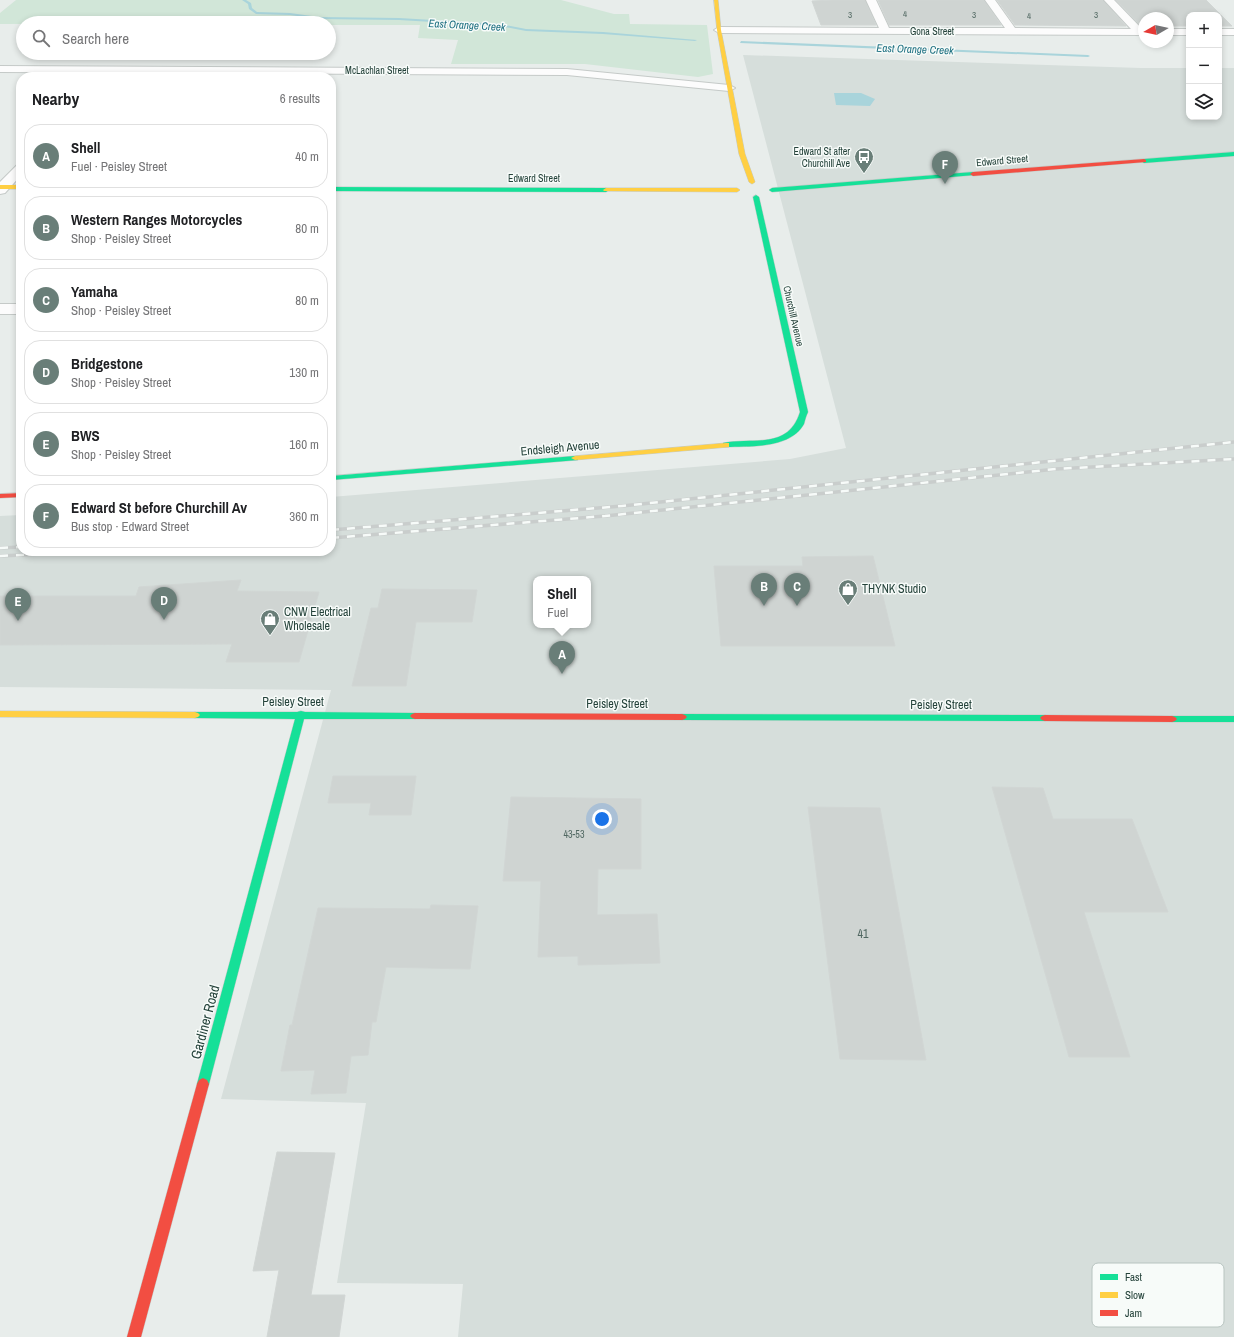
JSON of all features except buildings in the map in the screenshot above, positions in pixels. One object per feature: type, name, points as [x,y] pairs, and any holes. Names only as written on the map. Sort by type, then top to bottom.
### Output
[{"type":"street","points":[[716,0],[719,30],[742,154],[752,182]]},
{"type":"street","points":[[871,0],[885,31]]},
{"type":"street","points":[[990,0],[1012,32]]},
{"type":"street","points":[[1108,0],[1138,29]]},
{"type":"street","name":"Gona Street","points":[[719,30],[1138,32]]},
{"type":"street","points":[[1174,32],[1186,32]]},
{"type":"street","points":[[1222,32],[1234,32]]},
{"type":"street","name":"McLachlan Street","points":[[0,69],[82,72]]},
{"type":"street","name":"McLachlan Street","points":[[332,72],[554,71],[730,88]]},
{"type":"street","name":"Edward Street","points":[[772,190],[1234,154]]},
{"type":"street","points":[[1,188],[16,173]]},
{"type":"street","points":[[752,182],[767,185],[772,190],[770,194],[756,197],[741,194],[737,190],[737,188],[742,184],[752,182]]},
{"type":"street","points":[[1,188],[16,187]]},
{"type":"street","name":"Edward Street","points":[[336,188],[737,190]]},
{"type":"street","name":"Churchill Avenue","points":[[756,197],[804,412],[804,421],[800,428],[791,435]]},
{"type":"street","points":[[0,309],[16,309]]},
{"type":"street","name":"Endsleigh Avenue","points":[[336,478],[767,442],[782,439],[791,435]]},
{"type":"street","points":[[0,496],[16,495]]},
{"type":"street","name":"Peisley Street","points":[[0,714],[301,714],[1234,719]]},
{"type":"street","name":"Gardiner Road","points":[[134,1337],[199,1100],[301,714]]},
{"type":"shaded area","points":[[743,55],[1141,68],[1186,68],[1186,120],[1222,120],[1222,68],[1234,68],[1234,1337],[458,1337],[463,1284],[337,1283],[366,1103],[221,1099],[331,690],[0,687],[0,516],[16,515],[16,556],[336,556],[336,497],[790,459],[846,448]]},
{"type":"green space","points":[[16,0],[561,0],[614,14],[629,14],[630,24],[707,25],[713,74],[698,77],[585,64],[451,64],[458,40],[418,38],[420,25],[336,25],[336,16],[16,16],[16,24],[0,24],[0,13]]},
{"type":"water","points":[[834,93],[861,93],[875,99],[870,106],[836,105]]},
{"type":"waterway","name":"East Orange Creek","points":[[244,0],[250,4],[250,8],[256,13],[304,16]]},
{"type":"waterway","name":"East Orange Creek","points":[[336,18],[399,19],[500,25],[526,30],[603,33],[695,40]]},
{"type":"waterway","name":"East Orange Creek","points":[[741,42],[1088,56]]},
{"type":"railway","points":[[336,530],[622,506],[1234,442]]},
{"type":"railway","points":[[336,538],[605,516],[1056,469],[1234,459]]},
{"type":"railway","points":[[0,548],[16,547]]},
{"type":"railway","points":[[0,556],[16,555]]},
{"type":"traffic: fast","points":[[1144,161],[1234,154]]},
{"type":"traffic: fast","points":[[772,190],[973,174]]},
{"type":"traffic: fast","points":[[336,189],[606,190]]},
{"type":"traffic: fast","points":[[726,445],[761,443],[784,437],[794,432],[800,423],[804,412],[756,197]]},
{"type":"traffic: fast","points":[[336,478],[575,458]]},
{"type":"traffic: fast","points":[[203,1084],[301,714]]},
{"type":"traffic: fast","points":[[195,715],[415,716]]},
{"type":"traffic: fast","points":[[682,717],[1045,718]]},
{"type":"traffic: fast","points":[[1172,719],[1234,719]]},
{"type":"traffic: slow","points":[[716,0],[719,30],[742,154],[752,182]]},
{"type":"traffic: slow","points":[[0,187],[16,187]]},
{"type":"traffic: slow","points":[[606,190],[737,190]]},
{"type":"traffic: slow","points":[[575,458],[726,445]]},
{"type":"traffic: slow","points":[[0,714],[195,715]]},
{"type":"traffic: jam","points":[[973,174],[1144,161]]},
{"type":"traffic: jam","points":[[0,496],[16,495]]},
{"type":"traffic: jam","points":[[415,716],[682,717]]},
{"type":"traffic: jam","points":[[1045,718],[1172,719]]},
{"type":"traffic: jam","points":[[134,1337],[203,1084]]},
{"type":"place","name":"Edward St after Churchill Ave","points":[[864,174]]},
{"type":"place","name":"Edward St before Churchill Av","points":[[945,184]]},
{"type":"place","name":"Western Ranges Motorcycles","points":[[764,606]]},
{"type":"place","name":"Yamaha","points":[[797,606]]},
{"type":"place","name":"THYNK Studio","points":[[848,606]]},
{"type":"place","name":"Bridgestone","points":[[164,620]]},
{"type":"place","name":"BWS","points":[[18,621]]},
{"type":"place","name":"CNW Electrical Wholesale","points":[[270,636]]},
{"type":"place","name":"Shell","points":[[562,674]]}]
